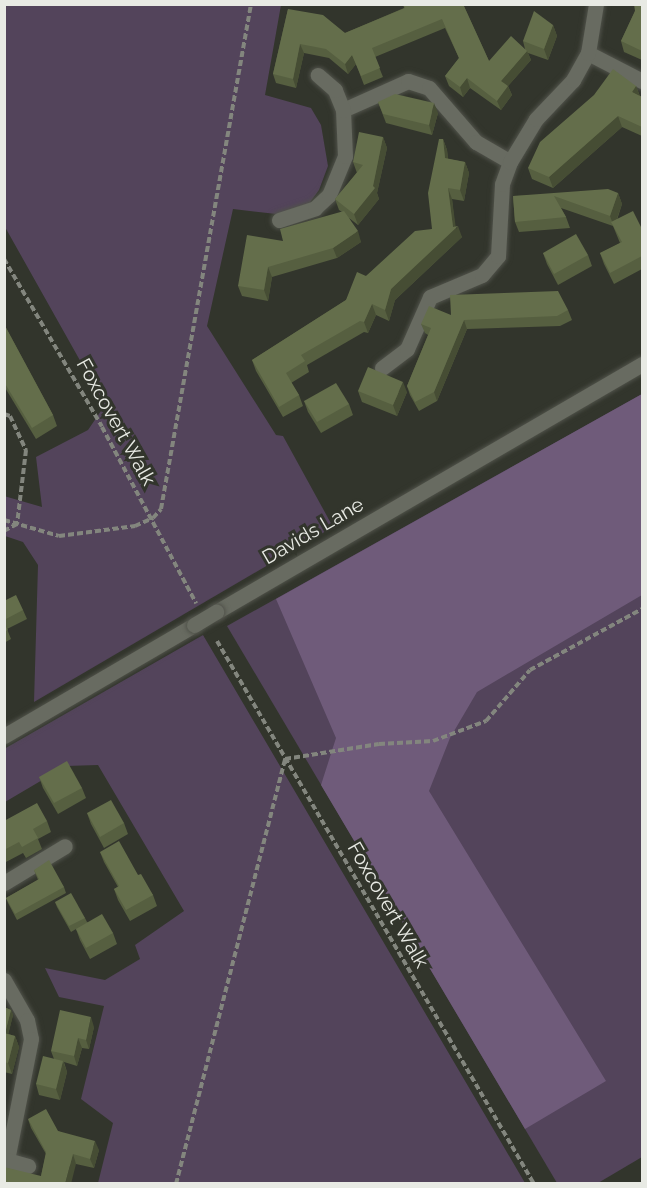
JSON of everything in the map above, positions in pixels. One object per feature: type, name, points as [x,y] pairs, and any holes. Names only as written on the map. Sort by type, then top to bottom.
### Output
[{"type":"street","points":[[382,368],[407,349],[430,297],[482,275],[498,256],[502,184],[510,162],[536,119],[573,80],[588,53],[596,4]]},
{"type":"street","points":[[588,53],[642,81]]},
{"type":"street","points":[[279,220],[315,208],[339,179],[345,156],[343,110],[334,90],[318,75]]},
{"type":"street","points":[[343,110],[408,81],[429,88],[476,142],[510,162]]},
{"type":"street","name":"Davids Lane","points":[[4,736],[642,364]]},
{"type":"street","points":[[4,883],[65,846]]},
{"type":"street","points":[[4,980],[27,1020],[32,1038],[6,1159],[28,1166]]},
{"type":"path","points":[[4,520],[59,536],[135,526],[153,518],[161,509],[251,4]]},
{"type":"path","name":"Foxcovert Walk","points":[[4,259],[153,518],[195,603]]},
{"type":"path","points":[[4,414],[10,416],[26,450],[17,524]]},
{"type":"path","points":[[4,531],[17,524]]},
{"type":"path","points":[[176,1184],[285,759],[379,744],[433,741],[486,722],[530,670],[642,609]]},
{"type":"path","name":"Foxcovert Walk","points":[[217,641],[534,1184]]},
{"type":"shaded area","points":[[5,5],[281,5],[265,95],[311,108],[321,125],[328,166],[319,190],[305,209],[285,215],[233,209],[207,326],[276,435],[283,436],[333,527],[34,702],[38,565],[23,542],[5,536],[4,496],[42,507],[36,457],[88,430],[105,405],[5,227]]},
{"type":"shaded area","points":[[642,394],[642,1157],[598,1183],[557,1183],[227,626]]},
{"type":"shaded area","points":[[642,394],[642,595],[477,692],[450,738],[429,791],[606,1081],[525,1129],[321,785],[336,738],[276,599]]},
{"type":"shaded area","points":[[203,635],[525,1183],[98,1183],[113,1123],[81,1099],[104,1006],[59,997],[45,968],[105,980],[140,959],[135,945],[184,911],[98,765],[66,766],[5,802],[4,749]]},
{"type":"building","points":[[403,4],[463,4],[489,61],[511,36],[527,51],[501,81],[508,86],[497,101],[467,78],[460,87],[445,76],[459,58],[442,19],[372,48],[380,68],[361,76],[352,55],[345,64],[326,49],[300,44],[293,79],[273,74],[288,9],[323,15],[345,33],[405,8]]},
{"type":"building","points":[[634,4],[642,4],[642,51],[621,41],[635,11]]},
{"type":"building","points":[[534,11],[553,25],[544,49],[523,41]]},
{"type":"building","points":[[613,69],[636,86],[632,92],[642,97],[642,127],[618,116],[549,177],[528,168],[540,142],[594,95]]},
{"type":"building","points":[[395,94],[434,103],[429,125],[383,114],[378,102]]},
{"type":"building","points":[[359,132],[383,137],[373,186],[375,188],[354,214],[335,199],[363,165],[353,162]]},
{"type":"building","points":[[439,139],[443,139],[445,158],[465,162],[460,190],[448,188],[453,227],[458,226],[391,289],[385,310],[372,304],[364,322],[360,321],[301,355],[305,361],[286,373],[299,395],[279,407],[252,360],[346,300],[357,272],[366,276],[415,231],[432,229],[428,193]]},
{"type":"building","points":[[608,189],[618,193],[610,216],[554,196],[566,217],[515,222],[513,196]]},
{"type":"building","points":[[344,211],[358,231],[333,248],[268,267],[264,290],[238,286],[247,235],[283,241],[280,229]]},
{"type":"building","points":[[633,211],[642,229],[642,256],[610,273],[600,253],[622,242],[611,222]]},
{"type":"building","points":[[576,234],[588,255],[554,274],[543,253]]},
{"type":"building","points":[[558,291],[568,310],[557,316],[464,320],[434,392],[415,402],[407,386],[431,328],[421,324],[429,306],[451,315],[450,295]]},
{"type":"building","points":[[4,324],[53,415],[32,428],[4,382]]},
{"type":"building","points":[[368,367],[403,382],[393,405],[358,391]]},
{"type":"building","points":[[336,383],[349,404],[317,422],[304,401]]},
{"type":"building","points":[[16,595],[23,610],[4,620],[4,601]]},
{"type":"building","points":[[67,761],[82,788],[54,803],[39,777]]},
{"type":"building","points":[[111,800],[124,823],[100,837],[87,813]]},
{"type":"building","points":[[37,803],[47,821],[33,829],[38,838],[22,847],[19,842],[4,850],[4,821]]},
{"type":"building","points":[[119,841],[138,875],[141,874],[153,895],[126,910],[114,889],[119,886],[100,852]]},
{"type":"building","points":[[49,860],[64,887],[15,914],[6,898],[39,879],[34,870]]},
{"type":"building","points":[[71,893],[85,918],[69,926],[55,902]]},
{"type":"building","points":[[102,914],[113,933],[86,948],[76,929]]},
{"type":"building","points":[[4,1007],[11,1010],[5,1033],[4,1033]]},
{"type":"building","points":[[60,1010],[91,1017],[86,1040],[78,1038],[74,1056],[51,1051]]},
{"type":"building","points":[[4,1033],[15,1036],[8,1063],[4,1062]]},
{"type":"building","points":[[43,1056],[63,1061],[56,1089],[36,1084]]},
{"type":"building","points":[[46,1109],[58,1131],[95,1141],[90,1159],[73,1154],[65,1184],[4,1184],[4,1167],[41,1176],[46,1152],[28,1119]]}]
